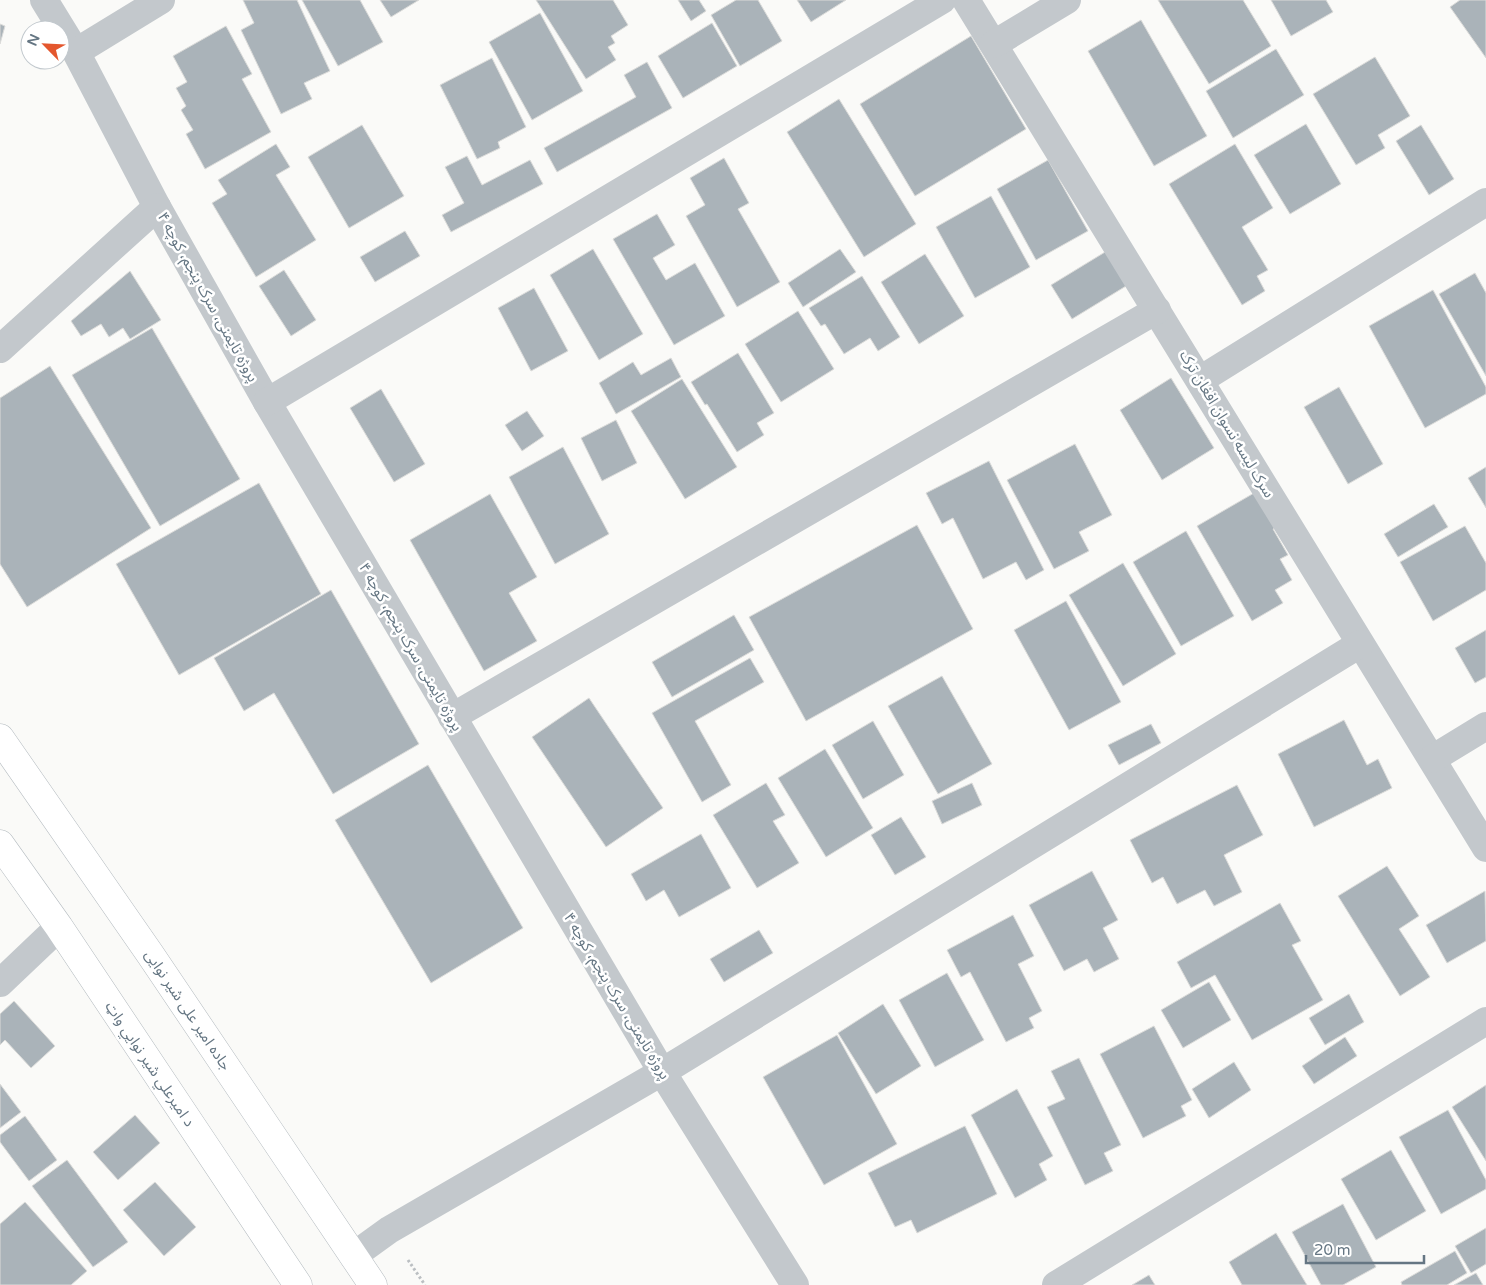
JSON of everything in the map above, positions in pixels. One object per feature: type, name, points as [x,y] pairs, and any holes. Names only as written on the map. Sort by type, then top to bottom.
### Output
[{"type":"main road","name":"جاده امیر علی شیر نوایی","points":[[0,738],[150,954],[373,1285]]},
{"type":"main road","name":"د امیرعلي شیر نوايي واټ","points":[[0,844],[59,927],[298,1285]]},
{"type":"street","name":"پروژه تایمنی، سرک پنجم، کوچه ۴","points":[[44,0],[76,52],[157,206],[267,402],[662,1072],[795,1285]]},
{"type":"street","points":[[76,52],[161,0]]},
{"type":"street","points":[[267,402],[942,0]]},
{"type":"street","name":"سرک لیسه نسوان افغان‌ ترک","points":[[966,0],[1486,848]]},
{"type":"street","points":[[994,44],[1067,0]]},
{"type":"street","points":[[1200,380],[1486,202]]},
{"type":"street","points":[[0,349],[157,206]]},
{"type":"street","points":[[452,717],[1157,310]]},
{"type":"street","points":[[353,1256],[389,1230],[662,1072],[1360,644]]},
{"type":"street","points":[[1432,759],[1486,726]]},
{"type":"street","points":[[0,983],[59,927]]},
{"type":"street","points":[[1056,1285],[1486,1021]]},
{"type":"building","points":[[243,0],[297,0],[330,71],[304,83],[312,99],[281,114],[241,30],[254,23]]},
{"type":"building","points":[[302,0],[360,0],[383,42],[338,66]]},
{"type":"building","points":[[380,0],[419,0],[391,17]]},
{"type":"building","points":[[536,0],[613,0],[628,25],[611,36],[615,43],[608,47],[616,60],[586,79]]},
{"type":"building","points":[[678,0],[699,0],[706,11],[691,21]]},
{"type":"building","points":[[736,0],[758,0],[782,41],[740,66],[711,15]]},
{"type":"building","points":[[797,0],[846,0],[811,22]]},
{"type":"building","points":[[1158,0],[1243,0],[1271,46],[1209,84]]},
{"type":"building","points":[[1271,0],[1326,0],[1333,12],[1291,36]]},
{"type":"building","points":[[1460,0],[1486,0],[1486,58],[1450,7]]},
{"type":"building","points":[[540,13],[583,91],[532,120],[489,42]]},
{"type":"building","points":[[1141,20],[1207,136],[1154,166],[1088,51]]},
{"type":"building","points":[[712,23],[737,66],[683,98],[658,56]]},
{"type":"building","points":[[0,24],[5,26],[0,44]]},
{"type":"building","points":[[226,26],[252,74],[242,79],[271,132],[205,169],[186,134],[193,130],[181,110],[186,106],[176,88],[187,82],[173,56]]},
{"type":"building","points":[[971,36],[1026,129],[915,196],[860,104]]},
{"type":"building","points":[[1276,49],[1304,95],[1233,138],[1206,91]]},
{"type":"building","points":[[1375,57],[1410,116],[1378,135],[1385,148],[1356,165],[1313,94]]},
{"type":"building","points":[[492,58],[526,127],[498,142],[500,148],[477,159],[440,85]]},
{"type":"building","points":[[647,62],[672,108],[557,172],[544,148],[636,97],[624,75]]},
{"type":"building","points":[[839,99],[916,224],[864,257],[787,132]]},
{"type":"building","points":[[1306,124],[1341,184],[1290,214],[1254,155]]},
{"type":"building","points":[[362,125],[404,196],[349,228],[308,157]]},
{"type":"building","points":[[1421,125],[1454,179],[1429,195],[1396,141]]},
{"type":"building","points":[[276,144],[290,167],[276,175],[316,240],[256,277],[212,203],[227,194],[218,180]]},
{"type":"building","points":[[1235,144],[1273,208],[1242,227],[1268,270],[1257,276],[1265,291],[1242,305],[1169,184]]},
{"type":"building","points":[[467,156],[482,185],[530,160],[543,184],[451,232],[442,215],[464,203],[445,167]]},
{"type":"building","points":[[724,158],[749,203],[738,209],[780,282],[737,307],[686,216],[705,205],[690,178]]},
{"type":"building","points":[[1048,160],[1088,231],[1036,260],[997,189]]},
{"type":"building","points":[[991,196],[1030,267],[975,298],[936,227]]},
{"type":"building","points":[[657,214],[675,245],[653,258],[666,280],[695,263],[725,316],[674,345],[613,239]]},
{"type":"building","points":[[405,231],[420,256],[375,282],[360,257]]},
{"type":"building","points":[[593,249],[643,334],[599,360],[550,275]]},
{"type":"building","points":[[840,249],[856,272],[803,307],[788,283]]},
{"type":"building","points":[[1110,249],[1131,283],[1072,319],[1051,285]]},
{"type":"building","points":[[925,254],[964,316],[919,344],[881,282]]},
{"type":"building","points":[[284,270],[316,320],[291,336],[259,286]]},
{"type":"building","points":[[130,271],[161,320],[130,339],[123,328],[109,337],[101,324],[81,336],[71,321]]},
{"type":"building","points":[[1475,273],[1486,293],[1486,376],[1439,294]]},
{"type":"building","points":[[862,276],[900,337],[878,351],[870,338],[844,354],[825,324],[821,326],[809,308]]},
{"type":"building","points":[[534,288],[568,351],[531,371],[498,308]]},
{"type":"building","points":[[1433,290],[1486,387],[1486,394],[1425,428],[1369,326]]},
{"type":"building","points":[[798,311],[834,369],[781,402],[745,344]]},
{"type":"building","points":[[152,328],[240,479],[160,526],[72,375]]},
{"type":"building","points":[[738,353],[774,413],[757,423],[764,435],[737,452],[691,382]]},
{"type":"building","points":[[671,358],[681,377],[616,414],[599,383],[633,362],[641,375]]},
{"type":"building","points":[[50,366],[151,528],[27,607],[0,564],[0,398]]},
{"type":"building","points":[[1171,378],[1214,448],[1162,480],[1120,410]]},
{"type":"building","points":[[682,379],[737,467],[685,499],[631,411]]},
{"type":"building","points":[[1339,387],[1383,464],[1348,484],[1304,407]]},
{"type":"building","points":[[381,389],[425,464],[394,482],[350,408]]},
{"type":"building","points":[[527,411],[544,436],[522,451],[505,425]]},
{"type":"building","points":[[616,420],[637,463],[602,481],[581,438]]},
{"type":"building","points":[[1075,444],[1112,515],[1079,532],[1089,551],[1054,569],[1007,480]]},
{"type":"building","points":[[563,447],[609,534],[555,564],[509,477]]},
{"type":"building","points":[[989,461],[1044,570],[1026,580],[1016,562],[983,579],[953,518],[942,524],[926,493]]},
{"type":"building","points":[[1486,467],[1486,508],[1468,478]]},
{"type":"building","points":[[259,483],[321,594],[179,675],[116,564]]},
{"type":"building","points":[[1261,489],[1281,524],[1273,529],[1288,555],[1280,559],[1292,580],[1275,590],[1283,603],[1252,621],[1197,526]]},
{"type":"building","points":[[490,494],[537,577],[509,593],[537,641],[484,671],[410,540]]},
{"type":"building","points":[[1434,504],[1448,527],[1398,557],[1384,534]]},
{"type":"building","points":[[917,525],[973,629],[806,721],[749,617]]},
{"type":"building","points":[[1465,526],[1486,563],[1486,590],[1433,621],[1400,562]]},
{"type":"building","points":[[1186,531],[1234,616],[1181,646],[1133,562]]},
{"type":"building","points":[[1123,563],[1176,654],[1123,686],[1069,595]]},
{"type":"building","points":[[331,590],[419,744],[333,794],[274,693],[244,711],[214,658]]},
{"type":"building","points":[[1066,601],[1121,702],[1069,730],[1014,630]]},
{"type":"building","points":[[734,615],[754,650],[672,697],[652,662]]},
{"type":"building","points":[[1486,630],[1486,677],[1475,683],[1455,648]]},
{"type":"building","points":[[750,658],[764,682],[695,721],[731,785],[702,802],[652,713]]},
{"type":"building","points":[[942,676],[992,764],[938,794],[888,706]]},
{"type":"building","points":[[589,698],[663,808],[606,847],[532,737]]},
{"type":"building","points":[[1344,720],[1367,765],[1378,759],[1392,788],[1314,827],[1278,754]]},
{"type":"building","points":[[873,721],[904,775],[863,799],[832,745]]},
{"type":"building","points":[[1151,724],[1161,743],[1119,765],[1108,745]]},
{"type":"building","points":[[825,749],[873,828],[826,857],[778,778]]},
{"type":"building","points":[[428,765],[523,928],[431,983],[335,820]]},
{"type":"building","points":[[766,783],[785,815],[773,821],[799,863],[757,888],[713,815]]},
{"type":"building","points":[[972,783],[982,805],[942,824],[932,801]]},
{"type":"building","points":[[1237,785],[1263,835],[1224,855],[1242,892],[1214,906],[1205,890],[1177,904],[1163,877],[1152,883],[1130,840]]},
{"type":"building","points":[[901,817],[926,857],[895,875],[871,835]]},
{"type":"building","points":[[701,834],[731,888],[679,917],[664,890],[646,901],[631,874]]},
{"type":"building","points":[[1387,866],[1419,916],[1399,929],[1430,977],[1400,996],[1338,896]]},
{"type":"building","points":[[1092,871],[1118,920],[1103,928],[1119,959],[1094,972],[1087,959],[1064,971],[1029,905]]},
{"type":"building","points":[[1485,891],[1486,941],[1447,963],[1426,925]]},
{"type":"building","points":[[1280,903],[1301,941],[1292,945],[1323,1000],[1252,1040],[1215,975],[1191,988],[1177,962]]},
{"type":"building","points":[[1013,915],[1034,956],[1018,964],[1042,1011],[1029,1018],[1034,1028],[1006,1042],[970,972],[961,977],[947,950]]},
{"type":"building","points":[[759,930],[773,953],[724,982],[710,959]]},
{"type":"building","points":[[947,973],[984,1040],[935,1067],[899,1000]]},
{"type":"building","points":[[1209,982],[1231,1020],[1183,1048],[1161,1010]]},
{"type":"building","points":[[1349,994],[1364,1022],[1325,1045],[1309,1018]]},
{"type":"building","points":[[14,1001],[55,1046],[31,1068],[5,1040],[0,1045],[0,1014]]},
{"type":"building","points":[[883,1004],[921,1066],[876,1094],[838,1033]]},
{"type":"building","points":[[1154,1026],[1192,1100],[1181,1106],[1186,1116],[1143,1138],[1100,1054]]},
{"type":"building","points":[[837,1035],[897,1144],[824,1185],[763,1077]]},
{"type":"building","points":[[1345,1037],[1357,1056],[1314,1084],[1302,1066]]},
{"type":"building","points":[[1079,1058],[1121,1145],[1104,1153],[1113,1171],[1085,1185],[1047,1107],[1065,1099],[1051,1071]]},
{"type":"building","points":[[1234,1062],[1251,1090],[1209,1118],[1192,1089]]},
{"type":"building","points":[[0,1084],[21,1112],[0,1128]]},
{"type":"building","points":[[1486,1085],[1486,1161],[1452,1107]]},
{"type":"building","points":[[1017,1089],[1053,1156],[1039,1164],[1047,1180],[1015,1198],[971,1115]]},
{"type":"building","points":[[1448,1110],[1486,1180],[1486,1189],[1441,1214],[1399,1137]]},
{"type":"building","points":[[135,1115],[160,1143],[118,1180],[93,1152]]},
{"type":"building","points":[[25,1116],[57,1160],[29,1181],[0,1142],[0,1135]]},
{"type":"building","points":[[965,1126],[997,1194],[917,1233],[911,1220],[895,1227],[868,1173]]},
{"type":"building","points":[[1391,1150],[1426,1211],[1376,1240],[1341,1179]]},
{"type":"building","points":[[67,1160],[128,1242],[93,1267],[32,1186]]},
{"type":"building","points":[[155,1182],[196,1227],[164,1256],[123,1210]]},
{"type":"building","points":[[25,1202],[87,1271],[71,1285],[0,1285],[0,1224]]},
{"type":"building","points":[[1343,1204],[1376,1267],[1343,1285],[1321,1285],[1292,1232]]},
{"type":"building","points":[[1486,1228],[1486,1264],[1471,1273],[1455,1246]]},
{"type":"building","points":[[1276,1233],[1307,1285],[1242,1285],[1229,1262]]},
{"type":"building","points":[[1455,1251],[1467,1273],[1447,1285],[1402,1285],[1401,1282]]},
{"type":"building","points":[[1476,1273],[1483,1285],[1454,1285]]},
{"type":"building","points":[[1149,1275],[1155,1285],[1132,1285]]}]
